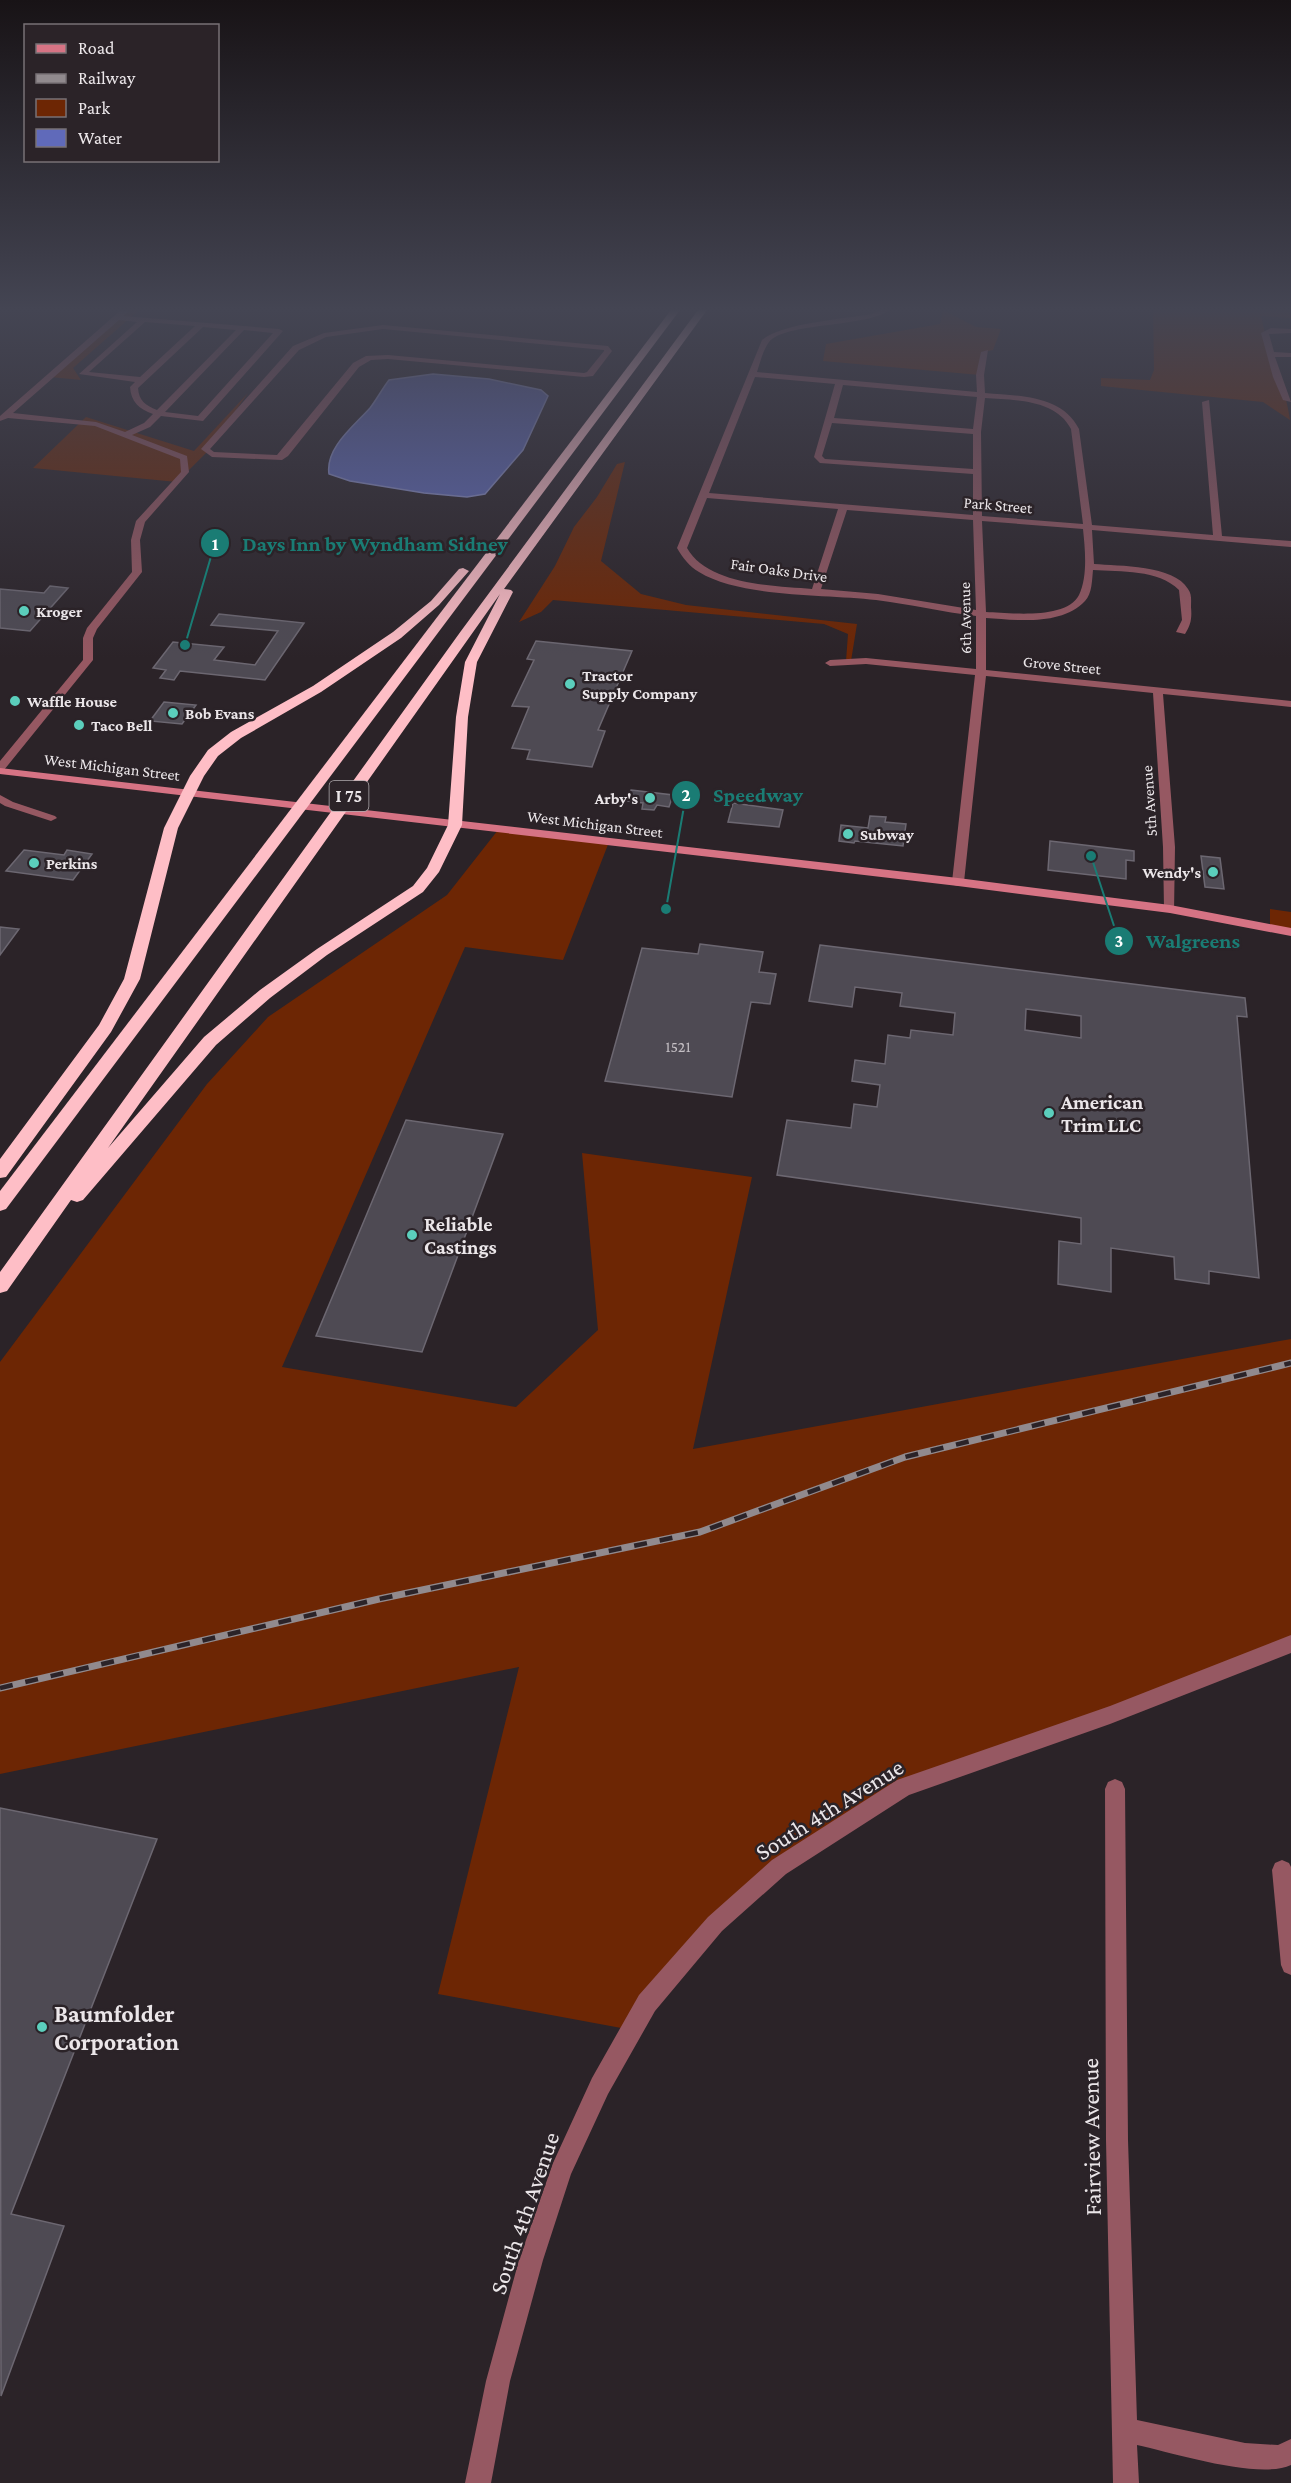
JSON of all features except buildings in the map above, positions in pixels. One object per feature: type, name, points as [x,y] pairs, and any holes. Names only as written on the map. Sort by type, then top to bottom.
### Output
[{"type":"highway","name":"I 75","points":[[0,1204],[588,426]]},
{"type":"highway","name":"I 75","points":[[0,1286],[465,634],[618,426]]},
{"type":"highway","points":[[0,1172],[105,1028],[132,979],[171,828],[188,793],[213,753],[236,735],[317,689],[397,634],[435,603],[472,562],[518,518]]},
{"type":"highway","points":[[0,1286],[210,1041],[265,994],[322,952],[418,889],[434,869],[454,825],[462,717],[471,662],[534,541]]},
{"type":"main road","name":"West Michigan Street","points":[[0,770],[454,825],[958,882],[1170,909],[1291,932]]},
{"type":"street","points":[[101,426],[195,455],[279,458],[285,454],[307,426]]},
{"type":"street","points":[[126,435],[145,426]]},
{"type":"street","points":[[0,770],[88,660],[88,638],[92,628],[132,582],[137,572],[134,540],[136,529],[141,521],[185,472],[195,455],[205,449],[226,426]]},
{"type":"street","name":"Fair Oaks Drive","points":[[730,426],[682,548],[690,563],[712,575],[737,582],[878,597],[946,611],[1039,616],[1071,608],[1087,591],[1090,567],[1087,527],[1073,426]]},
{"type":"street","points":[[826,426],[818,457],[823,461],[978,472]]},
{"type":"street","points":[[901,426],[977,432]]},
{"type":"street","name":"6th Avenue","points":[[958,882],[981,672],[977,518],[978,426]]},
{"type":"street","points":[[1208,426],[1218,538]]},
{"type":"street","name":"Park Street","points":[[703,495],[1291,544]]},
{"type":"street","points":[[816,591],[843,507]]},
{"type":"street","points":[[1090,567],[1149,573],[1165,576],[1178,582],[1184,588],[1186,596],[1187,624],[1182,632]]},
{"type":"street","name":"Grove Street","points":[[830,663],[866,661],[1291,704]]},
{"type":"street","name":"5th Avenue","points":[[1158,691],[1169,847],[1170,909]]},
{"type":"street","points":[[0,798],[9,804],[51,818]]},
{"type":"street","name":"South 4th Avenue","points":[[478,2483],[498,2381],[531,2260],[561,2171],[600,2086],[647,2003],[715,1924],[778,1867],[904,1787],[1110,1715],[1291,1644]]},
{"type":"street","name":"Fairview Avenue","points":[[1114,1789],[1117,2140],[1126,2483]]},
{"type":"street","points":[[1282,1870],[1291,1965]]},
{"type":"street","points":[[1125,2430],[1245,2456],[1279,2458],[1291,2452]]},
{"type":"green space","points":[[77,426],[114,426],[194,451],[217,426],[225,426],[207,452],[177,482],[33,468]]},
{"type":"green space","points":[[625,462],[601,561],[641,594],[686,605],[857,624],[851,661],[846,661],[848,634],[824,624],[553,600],[541,612],[519,622],[555,566],[574,527],[597,497],[617,464]]},
{"type":"green space","points":[[498,830],[609,842],[563,960],[465,947],[282,1367],[516,1407],[598,1330],[582,1153],[752,1177],[693,1449],[1291,1339],[1291,1644],[904,1787],[779,1867],[632,2030],[438,1994],[519,1667],[0,1774],[0,1362],[207,1084],[268,1017],[447,895]]},
{"type":"green space","points":[[1270,909],[1291,912],[1291,932],[1270,927]]},
{"type":"water","points":[[353,426],[534,426],[523,450],[485,494],[467,497],[424,493],[350,481],[329,474],[331,455]]},
{"type":"railway","points":[[0,1688],[379,1599],[700,1532],[905,1457],[1291,1363]]},
{"type":"place","name":"Kroger","points":[[24,611]]},
{"type":"place","name":"Days Inn by Wyndham Sidney","points":[[185,645]]},
{"type":"place","name":"Tractor Supply Company","points":[[570,684]]},
{"type":"place","name":"Waffle House","points":[[15,701]]},
{"type":"place","name":"Bob Evans","points":[[173,713]]},
{"type":"place","name":"Taco Bell","points":[[79,725]]},
{"type":"place","name":"Arby's","points":[[650,798]]},
{"type":"place","name":"Subway","points":[[848,834]]},
{"type":"place","name":"Walgreens","points":[[1091,856]]},
{"type":"place","name":"Perkins","points":[[34,863]]},
{"type":"place","name":"Wendy's","points":[[1213,872]]},
{"type":"place","name":"Speedway","points":[[666,909]]},
{"type":"place","name":"American Trim LLC","points":[[1049,1113]]},
{"type":"place","name":"Reliable Castings","points":[[412,1235]]},
{"type":"place","name":"Baumfolder Corporation","points":[[42,2027]]}]
